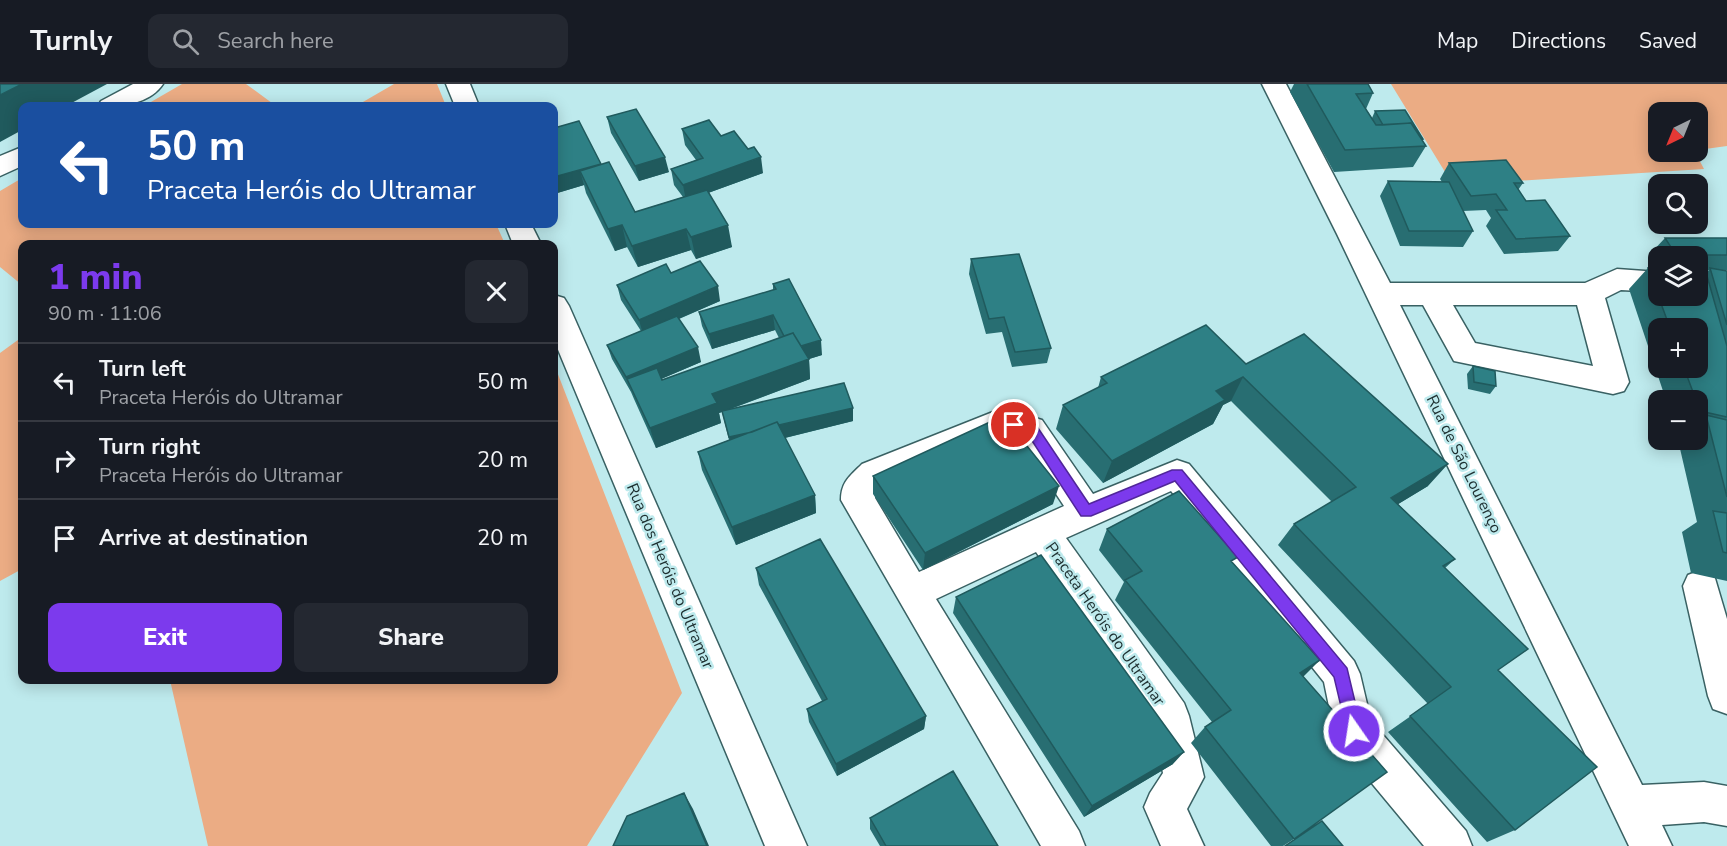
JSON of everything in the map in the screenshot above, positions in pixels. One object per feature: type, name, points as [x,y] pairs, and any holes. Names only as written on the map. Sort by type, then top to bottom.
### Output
[{"type":"street","points":[[117,102],[151,84]]},
{"type":"street","points":[[458,84],[465,102]]},
{"type":"street","name":"Rua de São Lourenço","points":[[1274,84],[1380,294],[1651,846]]},
{"type":"street","points":[[0,167],[18,157]]},
{"type":"street","points":[[1380,294],[1589,294],[1617,279],[1648,281]]},
{"type":"street","points":[[1432,294],[1465,353],[1613,382],[1589,294]]},
{"type":"street","name":"Rua dos Heróis do Ultramar","points":[[558,315],[786,846]]},
{"type":"street","points":[[1064,846],[858,500],[858,489],[874,474],[993,424],[1014,425],[1031,429],[1086,512]]},
{"type":"street","name":"Praceta Heróis do Ultramar","points":[[912,593],[1086,512],[1177,474],[1341,674],[1354,731],[1451,846]]},
{"type":"street","name":"Praceta Heróis do Ultramar","points":[[1042,532],[1170,716],[1184,777],[1164,807],[1183,846]]},
{"type":"street","points":[[1701,586],[1727,696]]},
{"type":"street","points":[[1632,806],[1704,802],[1727,806]]},
{"type":"shaded area","points":[[182,84],[246,84],[271,102],[151,102]]},
{"type":"shaded area","points":[[394,84],[437,84],[444,102],[363,102]]},
{"type":"shaded area","points":[[1391,84],[1727,84],[1727,146],[1708,149],[1708,102],[1648,102],[1648,162],[1700,162],[1704,169],[1453,185]]},
{"type":"shaded area","points":[[18,180],[18,228],[498,228],[503,240],[18,240],[18,282],[0,267],[0,191]]},
{"type":"shaded area","points":[[18,340],[18,571],[0,581],[0,353]]},
{"type":"shaded area","points":[[558,374],[682,693],[587,846],[208,846],[171,684],[558,684]]},
{"type":"building","points":[[0,84],[22,84],[0,95]]},
{"type":"building","points":[[1307,84],[1368,84],[1373,93],[1356,94],[1376,125],[1411,123],[1426,146],[1345,150]]},
{"type":"building","points":[[636,109],[665,157],[635,166],[607,117]]},
{"type":"building","points":[[1405,110],[1423,139],[1411,123],[1383,125],[1375,111]]},
{"type":"building","points":[[709,120],[721,136],[734,131],[748,149],[754,147],[761,157],[683,185],[671,169],[703,158],[682,129]]},
{"type":"building","points":[[579,121],[601,164],[558,176],[558,127]]},
{"type":"building","points":[[1506,160],[1523,183],[1514,183],[1526,201],[1545,200],[1570,236],[1516,239],[1496,210],[1507,210],[1496,194],[1471,196],[1449,163]]},
{"type":"building","points":[[609,162],[635,212],[707,190],[728,225],[691,237],[686,229],[632,246],[622,225],[608,229],[580,171]]},
{"type":"building","points":[[1388,181],[1449,182],[1473,231],[1409,231]]},
{"type":"building","points":[[1665,238],[1727,238],[1727,255],[1708,255],[1708,246],[1670,246]]},
{"type":"building","points":[[1019,254],[1051,348],[1015,352],[1004,317],[989,319],[971,259]]},
{"type":"building","points":[[700,261],[718,286],[639,320],[617,285],[666,264],[671,273]]},
{"type":"building","points":[[1710,268],[1727,271],[1727,325]]},
{"type":"building","points":[[789,279],[821,340],[801,346],[793,333],[784,336],[773,315],[709,334],[699,312],[776,289],[773,284]]},
{"type":"building","points":[[1708,280],[1727,346],[1727,417],[1708,413],[1708,390],[1692,390],[1688,378],[1708,378],[1708,318],[1666,318],[1662,306],[1708,306]]},
{"type":"building","points":[[677,316],[698,347],[626,377],[607,345]]},
{"type":"building","points":[[1206,325],[1246,364],[1304,334],[1448,464],[1391,498],[1455,559],[1443,566],[1528,649],[1498,670],[1597,767],[1515,830],[1410,716],[1451,687],[1294,524],[1356,487],[1243,377],[1216,391],[1225,400],[1112,461],[1063,405],[1107,383],[1101,377]]},
{"type":"building","points":[[793,333],[809,359],[712,394],[717,403],[650,428],[627,379],[657,368],[662,380]]},
{"type":"building","points":[[1473,366],[1495,371],[1496,386],[1474,382]]},
{"type":"building","points":[[844,383],[853,408],[779,425],[777,422],[752,432],[729,437],[722,411]]},
{"type":"building","points":[[1708,415],[1727,420],[1727,497],[1708,423]]},
{"type":"building","points":[[1003,416],[1059,486],[925,553],[873,476]]},
{"type":"building","points":[[777,422],[815,495],[732,527],[698,452]]},
{"type":"building","points":[[1179,491],[1238,557],[1231,561],[1320,660],[1300,673],[1387,772],[1294,839],[1205,727],[1231,710],[1125,580],[1142,571],[1107,529]]},
{"type":"building","points":[[1713,511],[1727,513],[1727,553],[1723,552]]},
{"type":"building","points":[[820,539],[926,716],[836,764],[807,709],[827,699],[756,568]]},
{"type":"building","points":[[1041,555],[1184,752],[1092,806],[956,597]]},
{"type":"building","points":[[953,771],[998,846],[886,846],[870,818]]},
{"type":"building","points":[[684,793],[707,846],[613,846],[627,816]]},
{"type":"building","points":[[1322,821],[1343,846],[1285,846]]},
{"type":"route","points":[[1014,425],[1031,429],[1086,512],[1177,474],[1341,674],[1354,731]]}]
